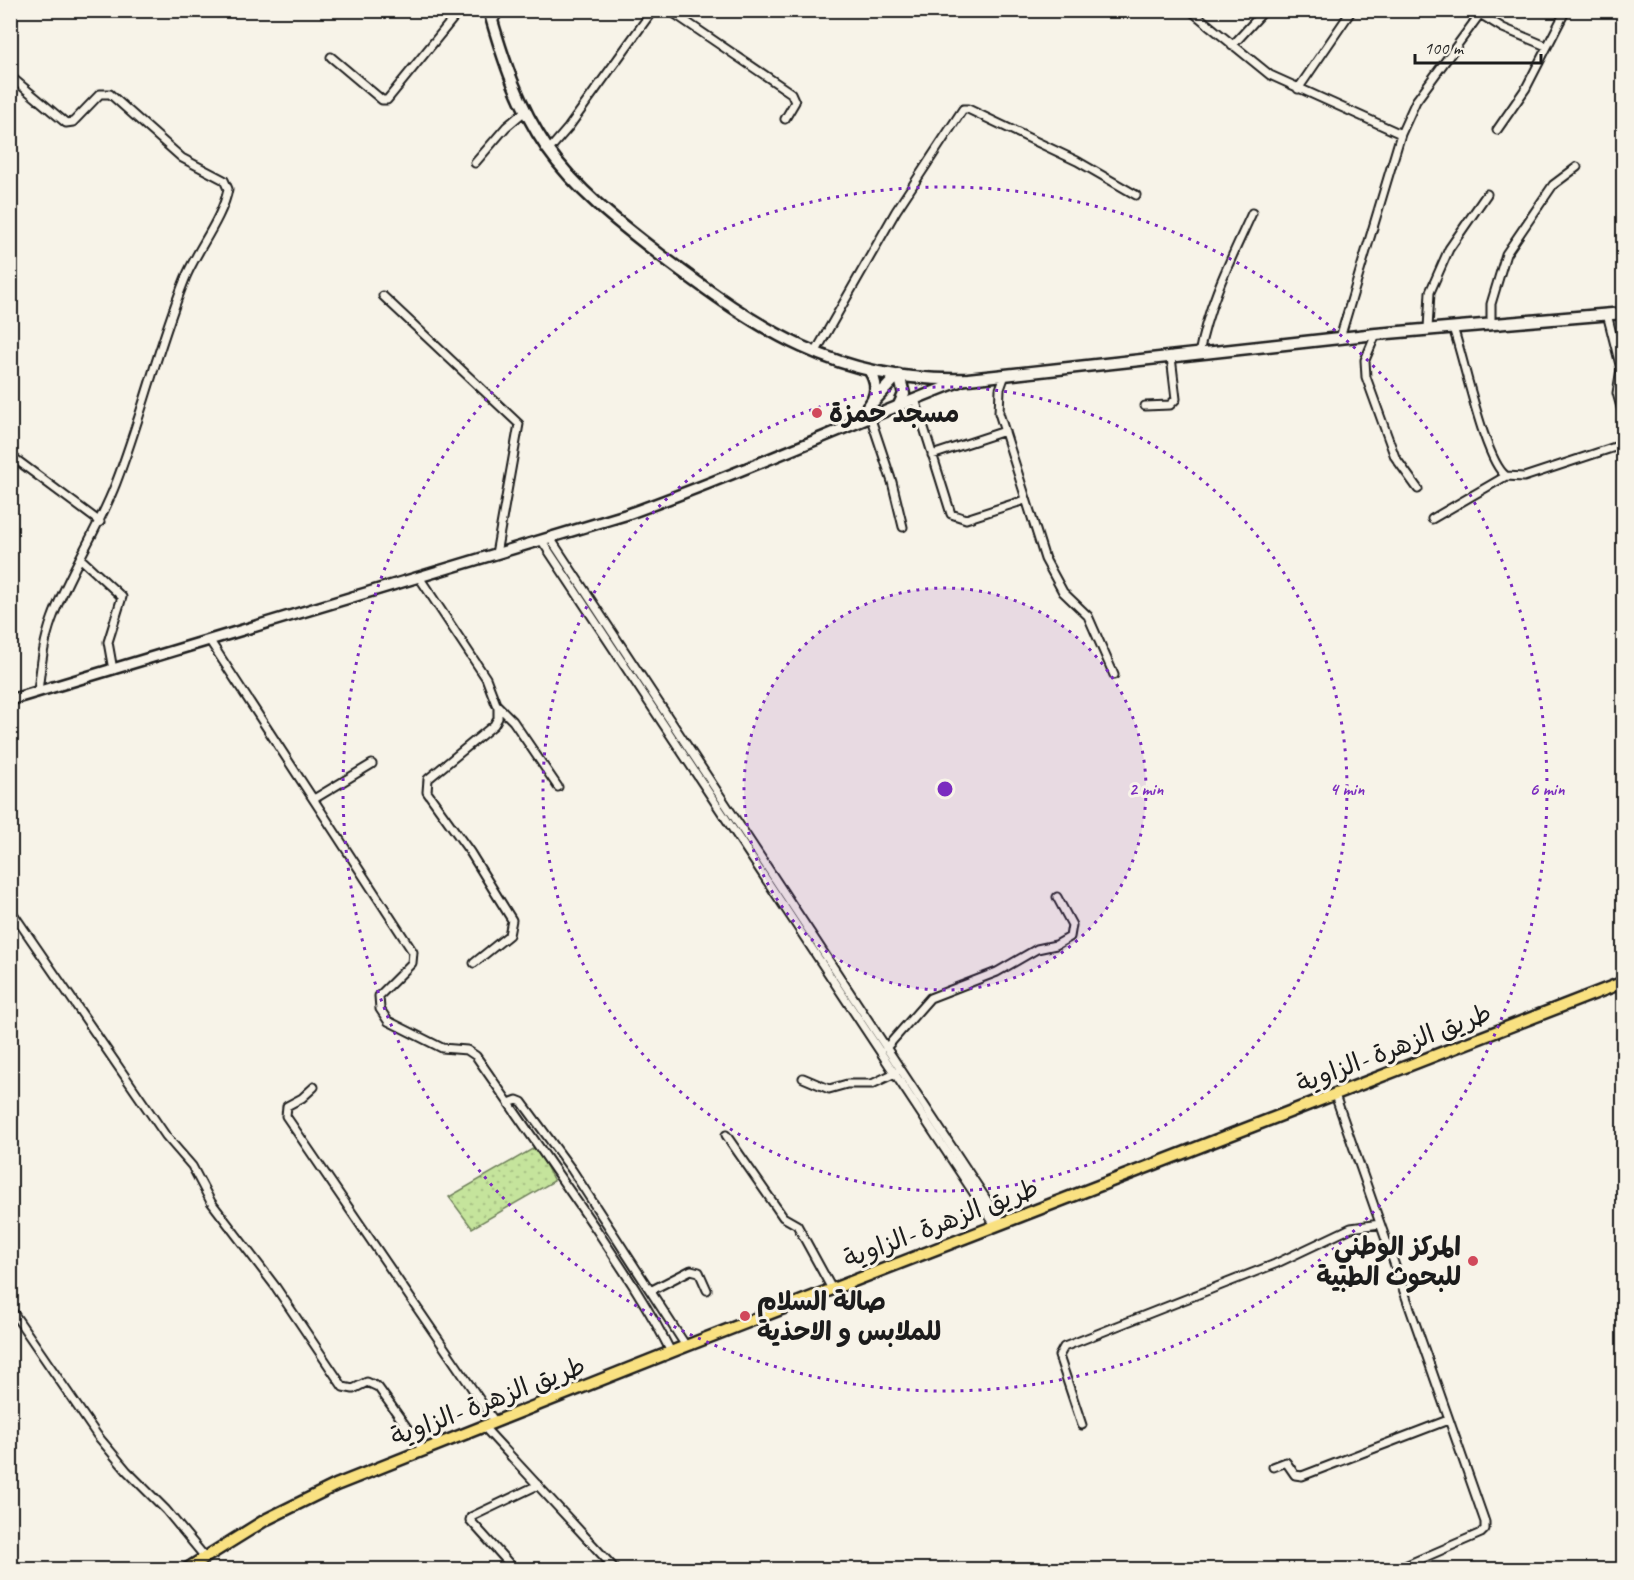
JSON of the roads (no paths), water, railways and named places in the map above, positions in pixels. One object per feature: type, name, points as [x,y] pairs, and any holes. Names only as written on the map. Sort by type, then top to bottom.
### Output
[{"type":"main road","points":[[489,10],[511,80],[525,111],[549,150],[604,210],[746,318],[815,353],[868,370],[898,375],[968,379],[1376,334],[1623,314]]},
{"type":"main road","points":[[868,370],[876,385],[873,402]]},
{"type":"main road","points":[[850,424],[898,375]]},
{"type":"main road","points":[[898,375],[904,387],[899,405]]},
{"type":"main road","name":"طريق الزهرة -الزاوية","points":[[185,1569],[267,1519],[312,1496],[423,1450],[1623,982]]},
{"type":"street","points":[[331,57],[382,100],[387,100],[460,10]]},
{"type":"street","points":[[492,22],[501,10]]},
{"type":"street","points":[[549,150],[568,128],[653,10]]},
{"type":"street","points":[[669,10],[791,93],[795,102],[785,119]]},
{"type":"street","points":[[1190,10],[1270,75],[1401,134]]},
{"type":"street","points":[[1232,46],[1265,10]]},
{"type":"street","points":[[1298,89],[1352,10]]},
{"type":"street","points":[[1497,130],[1526,88],[1566,10]]},
{"type":"street","points":[[1340,338],[1401,134],[1416,101],[1478,12],[1503,28],[1546,46]]},
{"type":"street","points":[[10,75],[66,123],[73,122],[100,94],[110,94],[183,158],[224,180],[228,189],[224,202],[186,277],[167,324],[117,480],[100,522],[52,620],[42,652],[38,691]]},
{"type":"street","points":[[815,353],[896,211],[963,109],[968,109],[1077,161],[1136,195]]},
{"type":"street","points":[[475,163],[506,127],[525,111]]},
{"type":"street","points":[[1491,324],[1491,304],[1506,254],[1553,185],[1577,167]]},
{"type":"street","points":[[1428,329],[1430,292],[1449,249],[1487,194]]},
{"type":"street","points":[[1199,354],[1203,331],[1217,288],[1252,213]]},
{"type":"street","points":[[383,296],[519,424],[496,554]]},
{"type":"street","points":[[1607,314],[1621,369],[1617,393],[1623,418]]},
{"type":"street","points":[[1453,328],[1476,408],[1498,468],[1506,476]]},
{"type":"street","points":[[1376,334],[1365,360],[1366,377],[1395,457],[1418,489]]},
{"type":"street","points":[[1145,406],[1170,405],[1176,399],[1171,357]]},
{"type":"street","points":[[1005,375],[998,405],[1025,500],[1045,559],[1063,592],[1086,612],[1114,675]]},
{"type":"street","points":[[10,700],[546,540],[696,489],[850,424],[968,379]]},
{"type":"street","points":[[915,399],[949,509],[956,517],[966,519],[1025,500]]},
{"type":"street","points":[[870,416],[891,479],[903,527]]},
{"type":"street","points":[[932,455],[1005,431]]},
{"type":"street","points":[[1432,519],[1506,476],[1524,477],[1623,444]]},
{"type":"street","points":[[10,455],[100,522]]},
{"type":"street","points":[[546,540],[886,1048],[897,1072]]},
{"type":"street","points":[[546,540],[999,1224]]},
{"type":"street","points":[[81,559],[122,597],[108,642],[113,670]]},
{"type":"street","points":[[419,577],[486,678],[498,707],[498,718],[494,725],[428,779],[425,787],[512,920],[509,935],[474,963]]},
{"type":"street","points":[[210,641],[414,954],[412,963],[379,996],[380,1009],[388,1021],[442,1048],[467,1050],[476,1056],[553,1162],[649,1310],[670,1352]]},
{"type":"street","points":[[498,707],[513,721],[558,787]]},
{"type":"street","points":[[314,800],[372,764]]},
{"type":"street","points":[[886,1048],[930,998],[997,972],[1037,949],[1056,945],[1070,937],[1072,925],[1057,897]]},
{"type":"street","points":[[10,909],[166,1136],[192,1166],[211,1202],[275,1286],[343,1387],[353,1389],[367,1382],[378,1387],[423,1450]]},
{"type":"street","points":[[803,1078],[829,1089],[847,1084],[872,1084],[897,1072]]},
{"type":"street","points":[[314,1087],[302,1098],[287,1106],[286,1116],[495,1422]]},
{"type":"street","points":[[1335,1095],[1485,1522],[1485,1529],[1402,1569]]},
{"type":"street","points":[[509,1103],[518,1100],[522,1102],[549,1135],[652,1290],[686,1346]]},
{"type":"street","points":[[726,1135],[783,1217],[797,1225],[832,1289]]},
{"type":"street","points":[[1082,1425],[1059,1356],[1064,1347],[1275,1264],[1351,1228],[1380,1224]]},
{"type":"street","points":[[652,1290],[691,1270],[699,1272],[707,1290]]},
{"type":"street","points":[[649,1310],[659,1301]]},
{"type":"street","points":[[10,1308],[97,1435],[127,1471],[166,1510],[205,1557]]},
{"type":"street","points":[[1272,1467],[1286,1462],[1295,1475],[1302,1476],[1448,1420]]},
{"type":"street","points":[[483,1426],[616,1569]]},
{"type":"street","points":[[515,1569],[470,1520],[471,1517],[538,1485]]},
{"type":"place","name":"مسجد حمزة","points":[[817,413]]},
{"type":"place","name":"المركز الوطني للبحوث الطبية","points":[[1473,1261]]},
{"type":"place","name":"صالة السلام للملابس و الاحذية","points":[[745,1316]]}]
